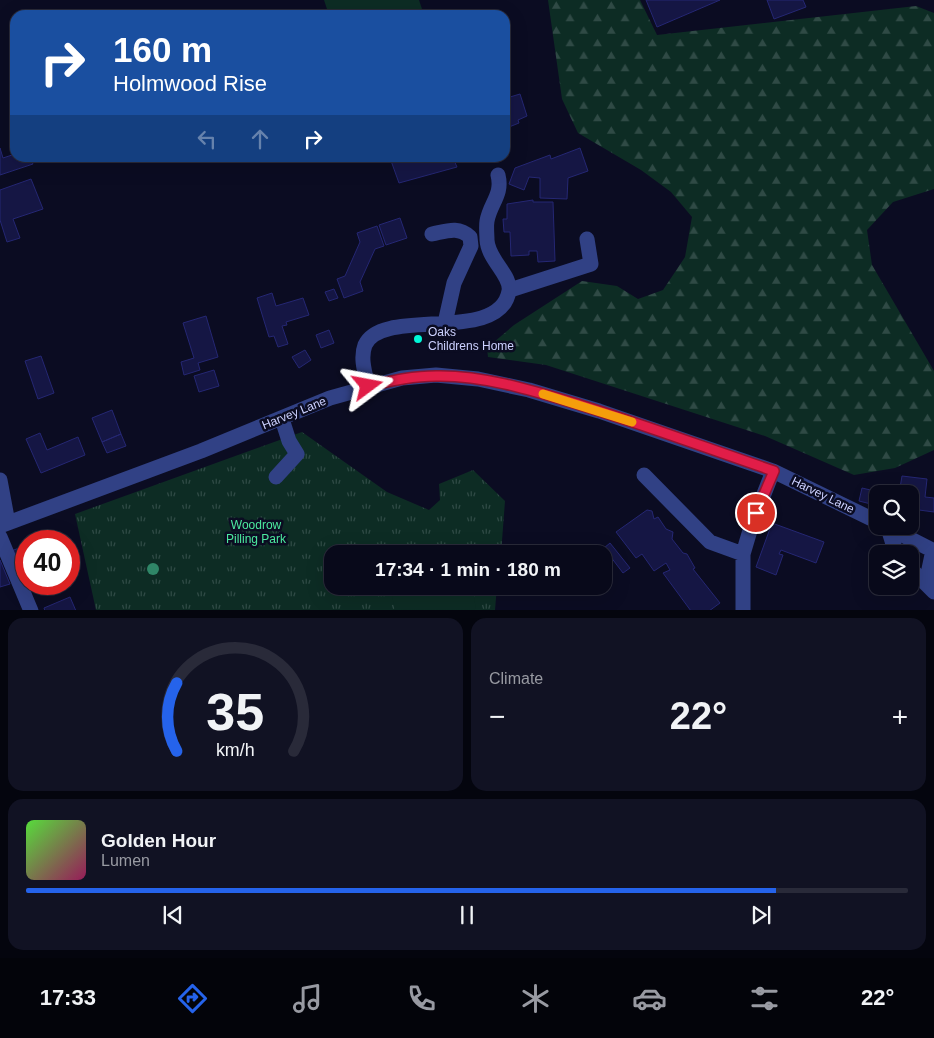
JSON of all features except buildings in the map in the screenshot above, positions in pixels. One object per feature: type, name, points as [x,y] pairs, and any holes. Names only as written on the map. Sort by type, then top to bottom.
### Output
[{"type":"street","points":[[498,175],[500,186],[487,221],[487,243],[494,263],[507,277],[510,290]]},
{"type":"street","points":[[432,234],[455,229],[464,231],[470,237],[470,246],[454,283],[445,323]]},
{"type":"street","points":[[368,386],[362,357],[366,344],[375,334],[401,327],[476,320],[488,316],[498,309],[510,290],[591,264],[587,239]]},
{"type":"street","name":"Harvey Lane","points":[[4,525],[282,419],[330,398],[402,378],[436,376],[478,379],[529,390],[600,411],[774,471],[869,518]]},
{"type":"street","points":[[276,476],[297,454],[289,441],[282,419]]},
{"type":"street","points":[[743,610],[743,554],[751,527],[774,471]]},
{"type":"street","points":[[644,475],[710,542],[743,554]]},
{"type":"street","points":[[0,480],[4,525]]},
{"type":"street","name":"Harvey Lane","points":[[903,535],[934,551]]},
{"type":"street","points":[[0,537],[31,610]]},
{"type":"street","points":[[933,591],[929,569],[934,551]]},
{"type":"street","points":[[919,577],[933,591]]},
{"type":"green space","points":[[324,0],[419,0],[422,10],[327,10]]},
{"type":"green space","points":[[548,0],[640,0],[657,35],[916,6],[934,13],[934,189],[893,202],[867,230],[872,265],[934,371],[934,450],[895,468],[854,475],[765,436],[546,365],[488,357],[487,348],[514,325],[582,281],[617,286],[638,299],[663,290],[685,257],[692,217],[671,192],[641,170],[578,133],[562,99]]},
{"type":"green space","name":"Woodrow Pilling Park","points":[[302,432],[387,492],[429,510],[440,500],[439,484],[473,470],[505,501],[502,545],[324,545],[324,595],[496,595],[495,610],[96,610],[75,514]]},
{"type":"green space","points":[[392,595],[474,595],[476,609],[395,610]]},
{"type":"slow traffic","points":[[543,394],[632,422]]},
{"type":"place","name":"Oaks Childrens Home","points":[[418,339]]},
{"type":"route","points":[[368,386],[402,378],[436,376],[478,379],[529,390],[600,411],[774,471],[756,513]]}]
